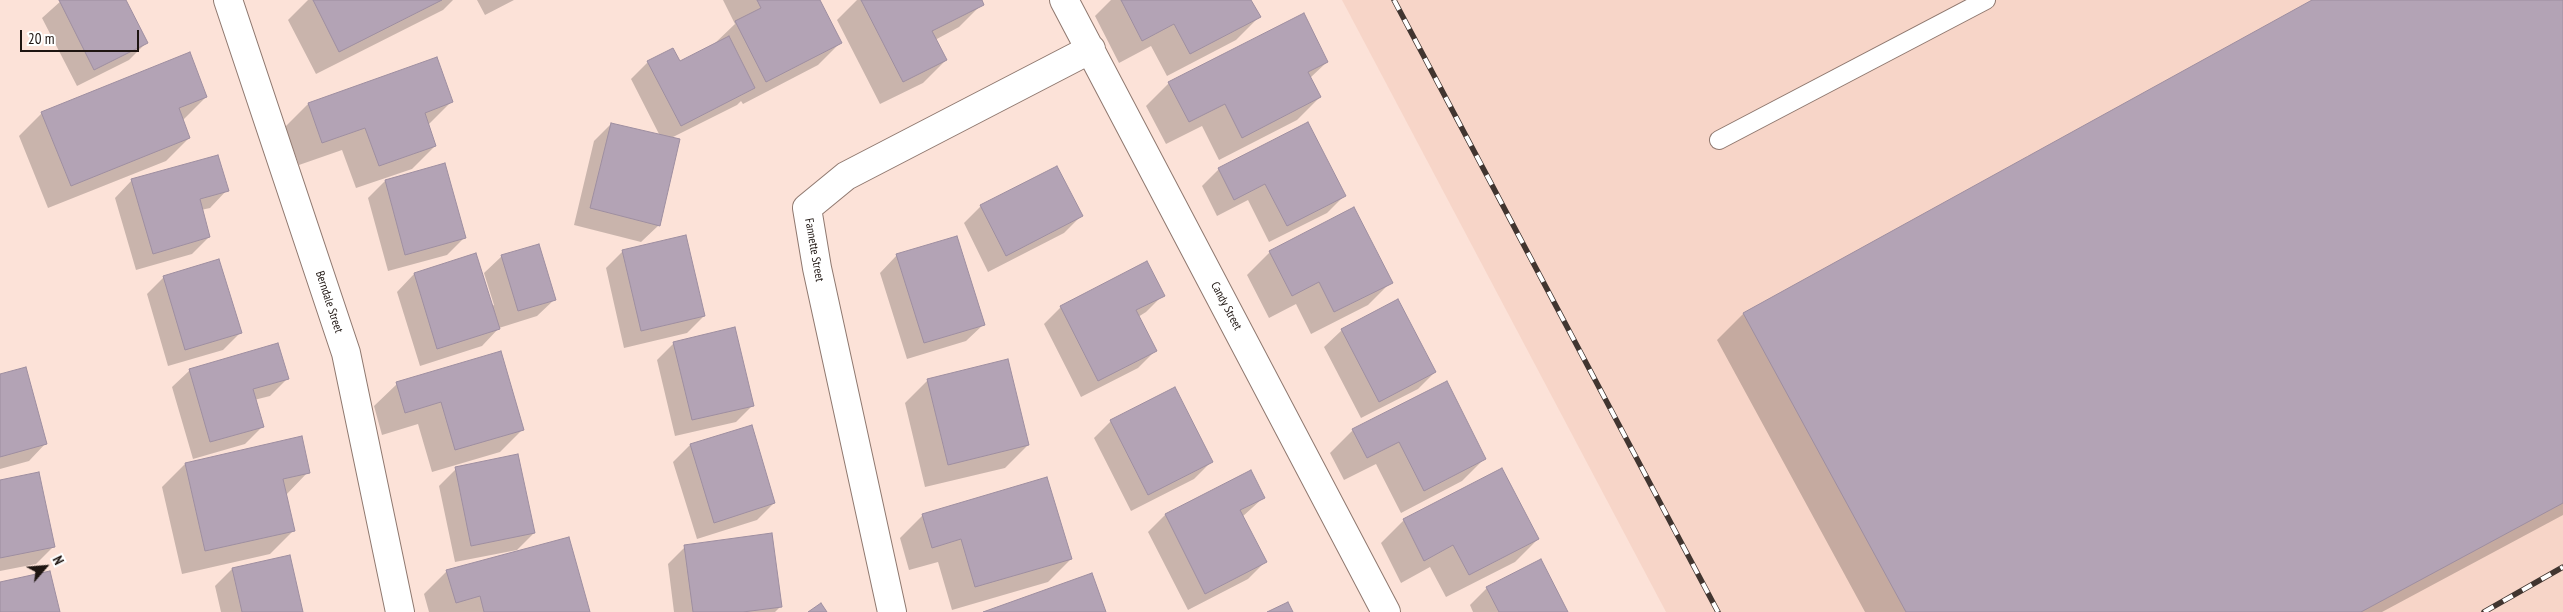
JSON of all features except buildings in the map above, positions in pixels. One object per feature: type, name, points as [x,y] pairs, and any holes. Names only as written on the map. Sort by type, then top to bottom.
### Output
[{"type":"street","name":"Berndale Street","points":[[228,0],[346,353],[400,612]]},
{"type":"street","name":"Candy Street","points":[[1064,0],[1386,612]]},
{"type":"street","name":"Fannette Street","points":[[892,612],[819,278],[807,208],[846,176],[1091,49]]},
{"type":"lane","points":[[1719,140],[1986,0]]},
{"type":"shaded area","points":[[1342,0],[2563,0],[2563,612],[1666,612]]},
{"type":"railway","points":[[1394,0],[1718,612]]},
{"type":"railway","points":[[2484,612],[2563,567]]}]
